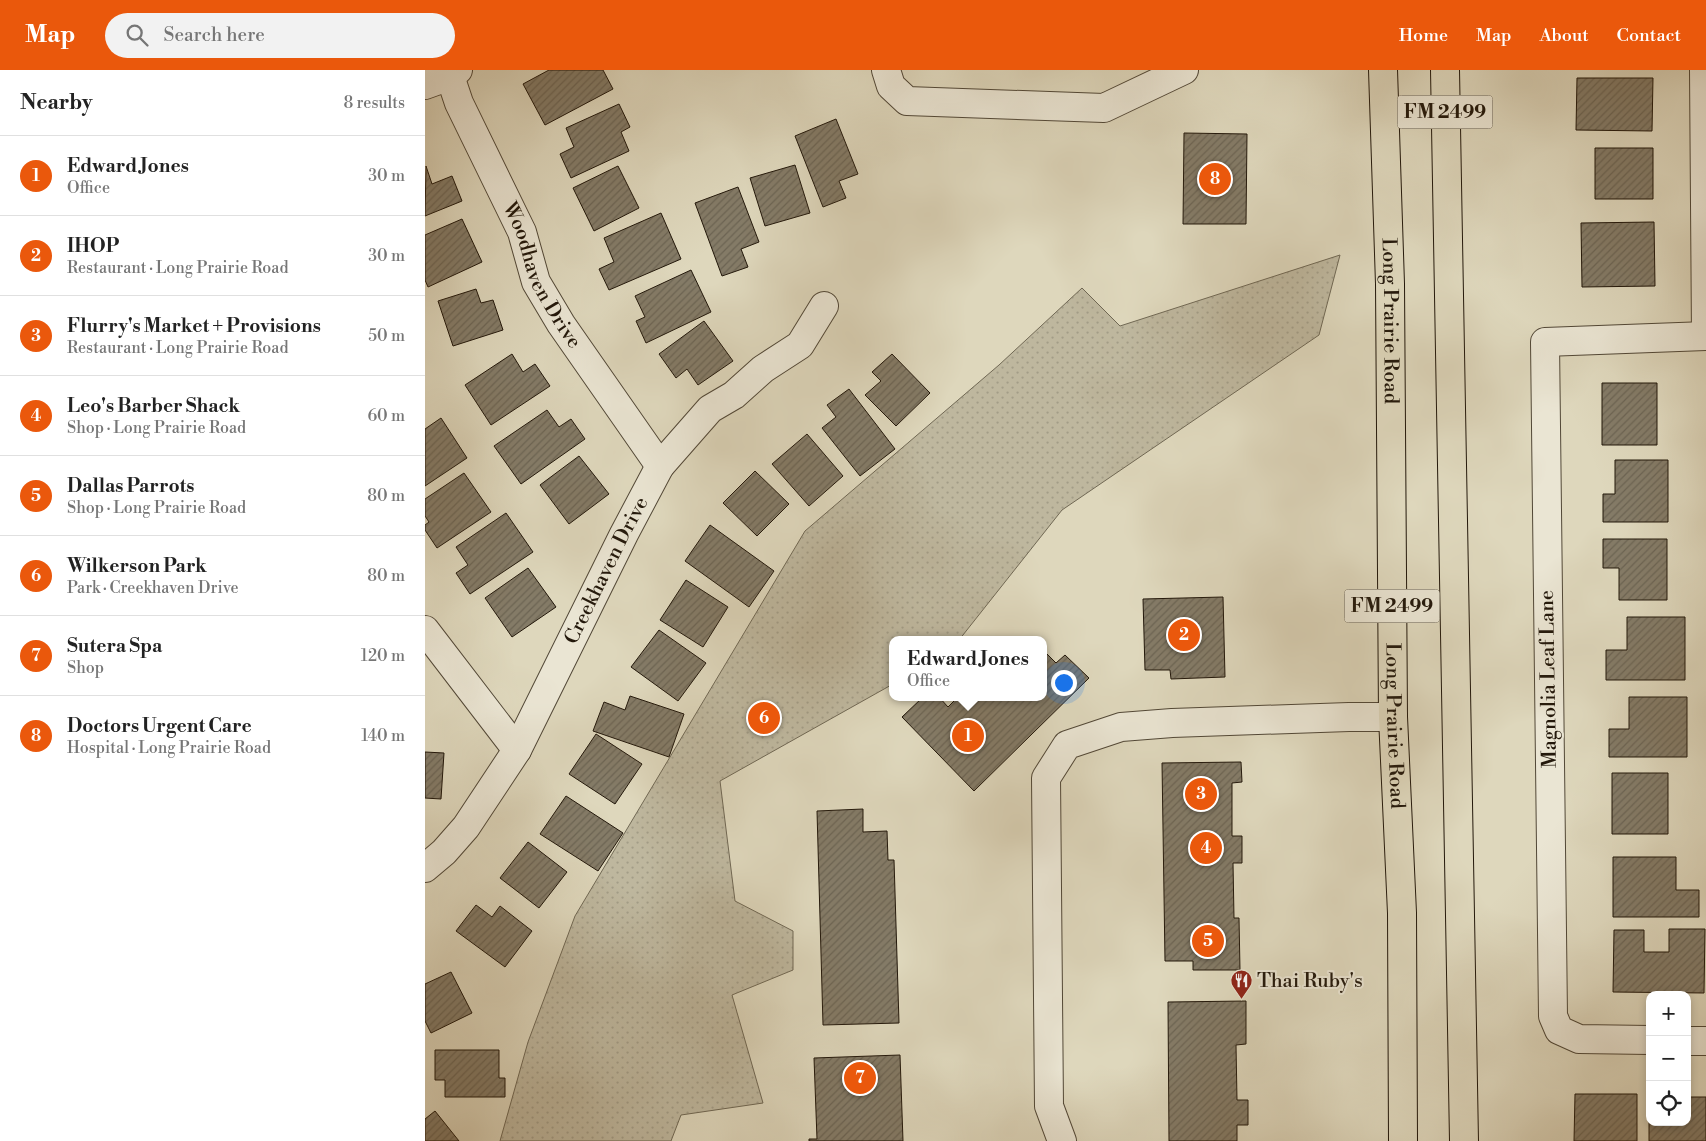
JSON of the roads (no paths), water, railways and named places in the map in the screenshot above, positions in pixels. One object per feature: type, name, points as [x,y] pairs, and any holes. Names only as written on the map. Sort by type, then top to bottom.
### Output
[{"type":"main road","name":"Long Prairie Road","points":[[1383,70],[1390,284],[1393,717],[1401,913],[1403,1141]]},
{"type":"main road","name":"FM 2499","points":[[1445,70],[1464,1141]]},
{"type":"street","points":[[886,70],[891,86],[907,101],[1103,108],[1184,70]]},
{"type":"street","points":[[1704,70],[1706,336]]},
{"type":"street","name":"Woodhaven Drive","points":[[444,75],[522,232],[536,282],[561,324],[660,466]]},
{"type":"street","name":"Creekhaven Drive","points":[[425,868],[444,852],[466,827],[517,750],[624,534],[660,466],[710,409],[734,395],[763,369],[799,345],[824,306]]},
{"type":"street","name":"Magnolia Leaf Lane","points":[[1646,1040],[1579,1039],[1559,1030],[1553,1016],[1545,342],[1706,336]]},
{"type":"street","points":[[425,630],[517,750]]},
{"type":"street","points":[[1062,1141],[1049,1106],[1046,778],[1067,745],[1121,727],[1172,723],[1349,716],[1393,717]]},
{"type":"street","points":[[1691,1041],[1706,1041]]},
{"type":"place","name":"Doctors Urgent Care","points":[[1215,179]]},
{"type":"place","name":"IHOP","points":[[1184,635]]},
{"type":"place","name":"Wilkerson Park","points":[[764,718]]},
{"type":"place","name":"Edward Jones","points":[[968,736]]},
{"type":"place","name":"Flurry's Market + Provisions","points":[[1201,794]]},
{"type":"place","name":"Leo's Barber Shack","points":[[1206,848]]},
{"type":"place","name":"Dallas Parrots","points":[[1208,941]]},
{"type":"place","name":"Thai Ruby's","points":[[1241,1000]]},
{"type":"place","name":"Sutera Spa","points":[[860,1078]]}]
